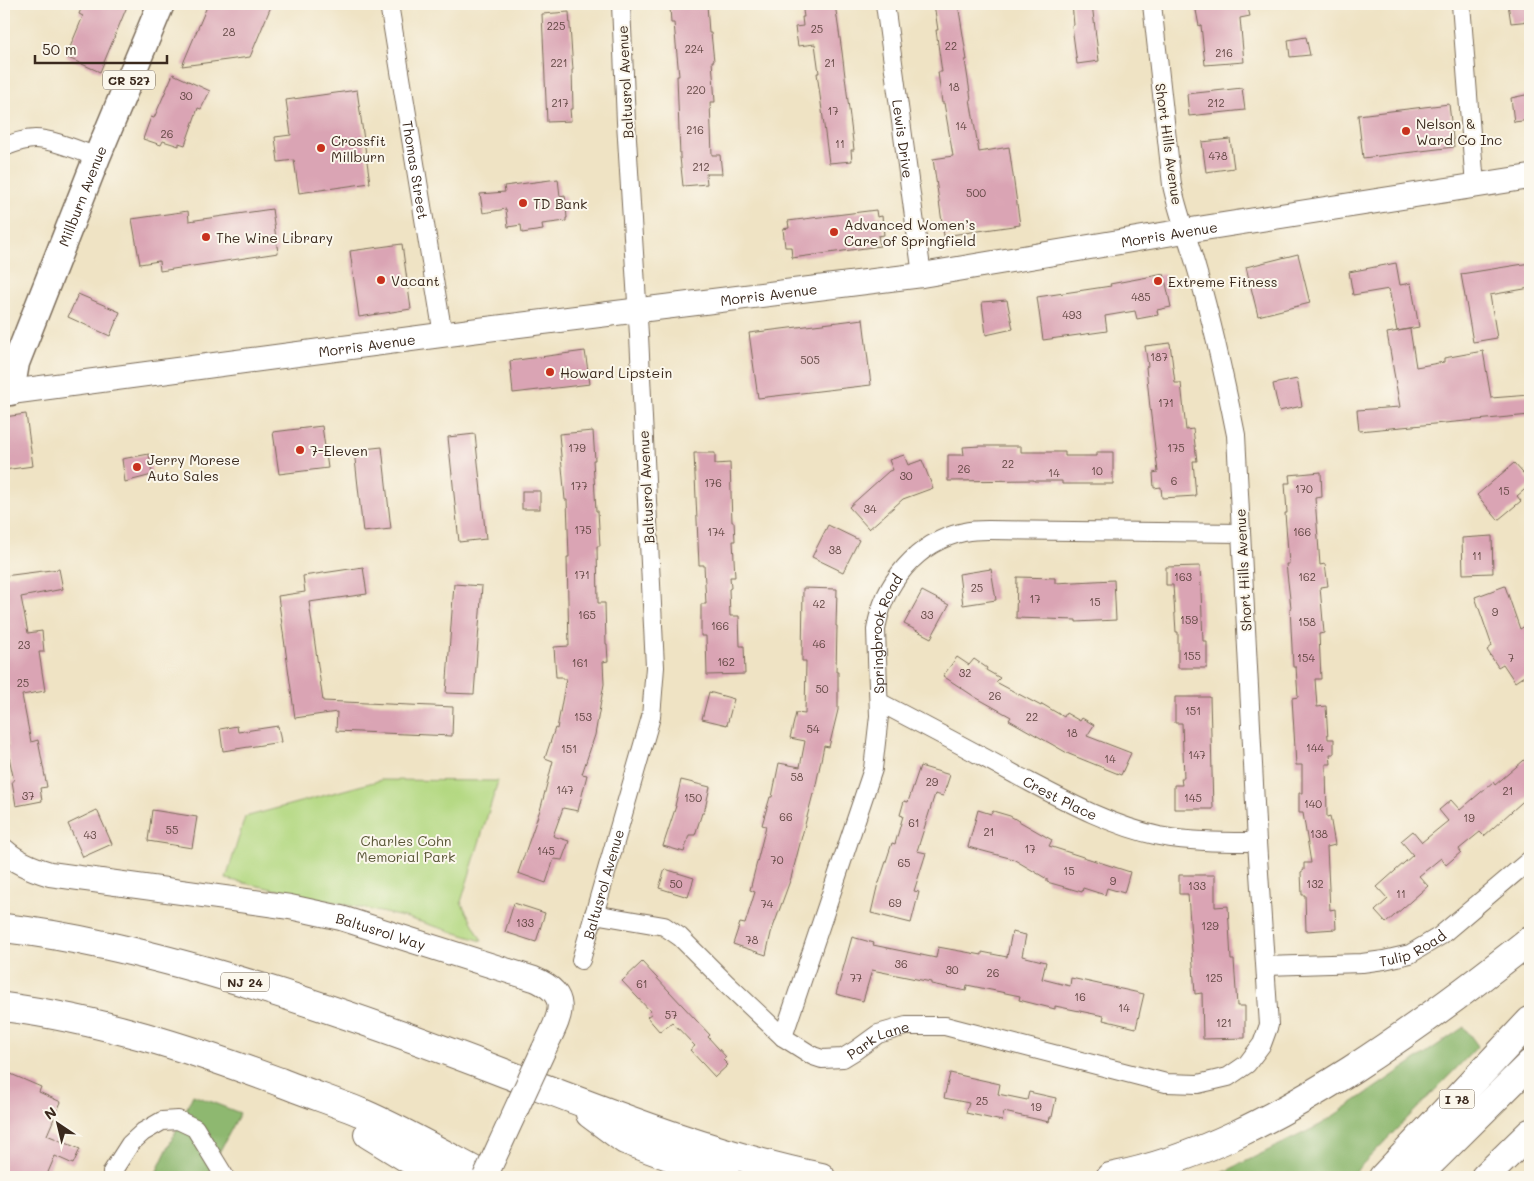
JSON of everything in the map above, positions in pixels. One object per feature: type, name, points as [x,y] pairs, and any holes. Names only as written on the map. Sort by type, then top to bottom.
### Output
[{"type":"highway","name":"NJ 24","points":[[4,928],[107,945],[244,982],[413,1038],[564,1096]]},
{"type":"highway","points":[[1110,1177],[1157,1165],[1198,1151],[1282,1112],[1378,1052],[1433,1014],[1530,940]]},
{"type":"highway","points":[[4,1007],[92,1023],[216,1059],[362,1113],[486,1177]]},
{"type":"highway","name":"I 78","points":[[1383,1177],[1530,1021]]},
{"type":"highway","name":"I 78","points":[[1416,1177],[1530,1064]]},
{"type":"highway","points":[[276,1081],[394,1149],[438,1177]]},
{"type":"highway","points":[[564,1096],[625,1140],[726,1177]]},
{"type":"highway","points":[[564,1096],[708,1146],[760,1162],[821,1177]]},
{"type":"highway","points":[[1485,1177],[1530,1132]]},
{"type":"main road","name":"Millburn Avenue","points":[[8,392],[16,363],[97,157],[161,4]]},
{"type":"main road","name":"Morris Avenue","points":[[8,392],[922,275],[1185,231],[1530,177]]},
{"type":"main road","name":"Baltusrol Way","points":[[4,851],[11,858],[28,868],[50,874],[237,899],[341,918],[546,983],[553,990],[560,1006],[559,1016],[486,1177]]},
{"type":"street","name":"Thomas Street","points":[[389,4],[443,335]]},
{"type":"street","name":"Baltusrol Avenue","points":[[581,960],[651,717],[655,667],[621,4]]},
{"type":"street","name":"Lewis Drive","points":[[885,4],[922,275]]},
{"type":"street","name":"Short Hills Avenue","points":[[1152,4],[1172,185],[1198,270],[1236,435],[1257,842],[1269,1025],[1262,1044],[1247,1064],[1228,1077],[1198,1084],[1177,1083]]},
{"type":"street","points":[[1461,4],[1475,186]]},
{"type":"street","points":[[4,147],[25,140],[36,139],[49,141],[97,157]]},
{"type":"street","name":"Springbrook Road","points":[[783,1037],[873,769],[879,716],[876,630],[878,618],[885,596],[897,576],[913,558],[942,539],[964,532],[988,530],[1242,533]]},
{"type":"street","name":"Crest Place","points":[[879,702],[1079,808],[1124,826],[1159,836],[1209,842],[1257,842]]},
{"type":"street","name":"Tulip Road","points":[[1266,966],[1362,963],[1410,954],[1440,936],[1530,860]]},
{"type":"street","name":"Park Lane","points":[[594,914],[664,926],[680,937],[783,1037],[813,1056],[822,1059],[843,1058],[878,1034],[890,1030],[906,1026],[946,1026],[1166,1083],[1177,1083]]},
{"type":"street","points":[[112,1172],[130,1144],[143,1132],[162,1121],[178,1120],[194,1128],[225,1177]]},
{"type":"green space","name":"Charles Cohn Memorial Park","points":[[381,780],[498,781],[461,902],[482,941],[408,918],[226,879],[245,817]]},
{"type":"green space","points":[[1464,1027],[1478,1046],[1350,1177],[1214,1177],[1320,1125]]},
{"type":"green space","points":[[193,1095],[240,1113],[206,1177],[154,1177]]},
{"type":"building","points":[[83,4],[128,4],[100,72],[66,57],[83,16],[79,14]]},
{"type":"building","points":[[208,4],[272,4],[250,57],[182,66]]},
{"type":"building","points":[[674,4],[707,4],[709,33],[711,33],[714,61],[712,61],[715,102],[710,102],[712,155],[720,155],[722,174],[706,174],[707,184],[683,186],[677,76],[679,76],[674,23],[671,23],[670,7],[675,7]]},
{"type":"building","points":[[802,4],[835,4],[854,150],[851,150],[852,161],[829,163],[815,44],[798,46],[795,27],[803,26]]},
{"type":"building","points":[[934,4],[958,4],[979,152],[1009,147],[1020,225],[944,236],[933,159],[953,156],[944,103],[942,103],[938,72],[942,72]]},
{"type":"building","points":[[1072,4],[1092,4],[1099,61],[1077,64],[1072,26],[1074,25]]},
{"type":"building","points":[[1247,4],[1250,16],[1240,18],[1244,62],[1205,65],[1201,25],[1199,26],[1195,5]]},
{"type":"building","points":[[1508,4],[1530,4],[1530,21],[1511,23]]},
{"type":"building","points":[[569,12],[573,70],[573,109],[570,109],[571,121],[547,122],[542,14]]},
{"type":"building","points":[[1306,37],[1310,55],[1290,57],[1288,40]]},
{"type":"building","points":[[173,74],[210,91],[201,109],[198,108],[185,145],[179,143],[179,146],[163,141],[161,145],[143,139],[151,117],[154,118]]},
{"type":"building","points":[[1242,88],[1245,110],[1189,116],[1187,94]]},
{"type":"building","name":"Crossfit Millburn","points":[[357,90],[370,183],[299,193],[294,160],[278,162],[275,137],[291,135],[286,100]]},
{"type":"building","points":[[1530,94],[1530,120],[1514,122],[1511,98]]},
{"type":"building","name":"Nelson & Ward Co Inc","points":[[1449,104],[1454,147],[1363,158],[1358,115]]},
{"type":"building","points":[[1230,139],[1234,168],[1206,172],[1202,142]]},
{"type":"building","name":"TD Bank","points":[[558,179],[560,196],[565,195],[566,221],[542,224],[543,230],[522,233],[521,225],[508,227],[506,209],[483,213],[480,194],[505,192],[504,186]]},
{"type":"building","name":"The Wine Library","points":[[272,209],[278,253],[160,271],[159,261],[140,264],[132,219],[188,211],[189,221]]},
{"type":"building","name":"Advanced Women’s Care of Springfield","points":[[876,210],[877,217],[882,216],[884,235],[878,236],[880,246],[792,258],[791,247],[785,247],[783,229],[789,228],[788,221]]},
{"type":"building","name":"Vacant","points":[[402,244],[411,309],[359,317],[350,251]]},
{"type":"building","points":[[1298,254],[1310,303],[1258,316],[1246,267]]},
{"type":"building","points":[[1396,263],[1400,285],[1411,283],[1419,327],[1397,331],[1389,289],[1353,295],[1349,272]]},
{"type":"building","points":[[1530,263],[1530,288],[1490,295],[1497,338],[1473,342],[1461,274]]},
{"type":"building","points":[[1164,274],[1171,307],[1157,310],[1158,315],[1137,319],[1135,311],[1105,316],[1107,331],[1043,340],[1037,297],[1111,286],[1110,284]]},
{"type":"building","points":[[78,294],[120,312],[110,336],[68,317]]},
{"type":"building","points":[[1007,300],[1013,329],[986,335],[982,302]]},
{"type":"building","points":[[863,319],[871,385],[758,398],[749,333]]},
{"type":"building","points":[[1410,329],[1416,367],[1444,362],[1444,358],[1483,351],[1491,398],[1530,395],[1530,415],[1359,431],[1357,410],[1400,407],[1387,333]]},
{"type":"building","points":[[1170,343],[1175,383],[1181,383],[1186,430],[1193,429],[1197,461],[1193,461],[1196,496],[1162,498],[1161,487],[1154,488],[1153,473],[1158,472],[1145,346]]},
{"type":"building","name":"Howard Lipstein","points":[[585,351],[590,384],[513,393],[510,361]]},
{"type":"building","points":[[1297,379],[1302,406],[1279,411],[1273,384]]},
{"type":"building","points":[[26,414],[33,466],[4,470],[4,417]]},
{"type":"building","name":"7-Eleven","points":[[322,426],[328,468],[279,474],[273,432]]},
{"type":"building","points":[[593,431],[596,511],[598,511],[600,546],[597,546],[598,603],[605,603],[608,661],[603,662],[604,684],[595,735],[582,774],[587,775],[578,811],[563,808],[553,836],[569,841],[562,860],[554,859],[546,883],[518,873],[541,807],[553,761],[545,758],[555,728],[557,729],[566,679],[556,677],[554,647],[569,646],[567,500],[565,500],[559,434]]},
{"type":"building","points":[[475,434],[486,539],[459,542],[448,437]]},
{"type":"building","points":[[1021,446],[1021,452],[1065,452],[1065,456],[1097,456],[1097,452],[1113,452],[1113,484],[1062,484],[1062,481],[1034,480],[948,481],[948,455],[964,455],[963,447]]},
{"type":"building","points":[[382,447],[391,529],[363,532],[354,450]]},
{"type":"building","points":[[694,453],[715,453],[715,464],[730,463],[732,522],[734,522],[735,541],[733,541],[735,577],[730,577],[730,616],[739,616],[740,646],[744,646],[745,674],[707,675],[706,636],[701,636],[701,604],[706,604],[704,565],[699,565]]},
{"type":"building","name":"Jerry Morese Auto Sales","points":[[149,454],[152,475],[125,482],[122,459]]},
{"type":"building","points":[[904,455],[908,465],[922,460],[933,488],[903,499],[869,529],[849,507],[889,471],[893,470],[889,460]]},
{"type":"building","points":[[1514,463],[1530,481],[1530,485],[1517,496],[1521,501],[1498,520],[1477,495]]},
{"type":"building","points":[[1321,472],[1322,497],[1315,498],[1320,565],[1325,564],[1328,586],[1320,587],[1324,633],[1319,634],[1321,679],[1315,679],[1317,707],[1326,706],[1328,739],[1334,739],[1334,754],[1330,754],[1331,764],[1326,764],[1327,817],[1330,816],[1335,845],[1327,847],[1330,910],[1335,909],[1336,929],[1306,931],[1305,895],[1302,895],[1301,872],[1304,870],[1304,863],[1311,863],[1303,813],[1299,813],[1299,793],[1302,793],[1302,765],[1296,765],[1292,698],[1298,697],[1296,667],[1293,667],[1291,608],[1286,564],[1289,564],[1285,483],[1290,483],[1289,475]]},
{"type":"building","points":[[522,491],[540,491],[540,509],[522,509]]},
{"type":"building","points":[[828,525],[859,540],[843,572],[812,557]]},
{"type":"building","points":[[1492,536],[1493,573],[1463,574],[1462,538]]},
{"type":"building","points":[[1200,566],[1203,641],[1207,641],[1207,668],[1178,668],[1178,632],[1176,632],[1173,585],[1166,585],[1166,567]]},
{"type":"building","points":[[363,567],[367,594],[309,602],[323,701],[453,707],[452,736],[336,731],[337,712],[295,718],[278,596],[305,592],[303,576]]},
{"type":"building","points":[[59,569],[63,589],[21,597],[28,633],[42,631],[44,652],[39,652],[45,691],[22,695],[31,742],[38,740],[47,787],[40,788],[42,801],[16,806],[4,716],[4,576]]},
{"type":"building","points":[[991,569],[996,600],[963,605],[959,574]]},
{"type":"building","points":[[1017,577],[1055,578],[1055,583],[1114,580],[1116,620],[1076,622],[1076,620],[1016,618]]},
{"type":"building","points":[[454,584],[482,586],[474,694],[446,693]]},
{"type":"building","points":[[1505,586],[1520,629],[1530,623],[1530,672],[1515,682],[1503,664],[1498,667],[1487,650],[1492,646],[1475,597]]},
{"type":"building","points":[[803,588],[837,589],[836,672],[838,672],[838,710],[829,747],[824,746],[814,794],[791,878],[771,933],[766,955],[733,944],[740,923],[745,924],[755,892],[750,890],[766,826],[762,825],[770,797],[772,797],[779,763],[800,767],[805,741],[790,738],[796,713],[805,714],[806,661],[802,661]]},
{"type":"building","points":[[922,591],[949,605],[931,638],[904,624]]},
{"type":"building","points":[[957,657],[969,665],[974,659],[987,668],[986,670],[1000,678],[996,682],[1041,706],[1042,704],[1064,717],[1066,713],[1080,721],[1082,718],[1094,725],[1087,736],[1131,753],[1121,775],[1069,754],[1009,720],[1011,717],[943,676]]},
{"type":"building","points":[[709,692],[734,699],[727,725],[702,719]]},
{"type":"building","points":[[1175,697],[1210,697],[1213,809],[1174,809],[1174,785],[1182,785],[1181,778],[1184,778],[1182,723],[1175,723]]},
{"type":"building","points":[[237,726],[238,732],[278,726],[281,742],[223,751],[220,729]]},
{"type":"building","points":[[1530,755],[1530,795],[1484,836],[1480,832],[1459,849],[1461,852],[1446,865],[1441,858],[1419,876],[1428,886],[1386,923],[1375,911],[1388,899],[1377,887],[1413,855],[1401,841],[1413,831],[1422,842],[1448,821],[1439,810],[1451,800],[1460,810],[1493,782],[1495,785]]},
{"type":"building","points":[[920,766],[950,775],[943,796],[935,794],[917,851],[926,853],[914,891],[919,892],[911,923],[871,913],[878,883],[892,843],[895,844],[903,816],[900,815],[904,801],[908,802]]},
{"type":"building","points":[[681,780],[710,787],[704,813],[702,813],[695,835],[689,835],[684,852],[663,846],[676,806]]},
{"type":"building","points":[[97,810],[112,844],[83,857],[68,824]]},
{"type":"building","points":[[152,810],[197,817],[192,848],[148,841]]},
{"type":"building","points":[[978,810],[991,814],[993,811],[1010,816],[1052,840],[1049,846],[1130,872],[1124,893],[1107,888],[1105,895],[1083,888],[1082,892],[1047,882],[1047,879],[1013,859],[968,847]]},
{"type":"building","points":[[665,869],[694,878],[688,897],[659,888]]},
{"type":"building","points":[[1179,875],[1215,875],[1215,907],[1228,906],[1231,960],[1234,960],[1237,1006],[1245,1006],[1245,1038],[1203,1039],[1202,993],[1195,994],[1188,894],[1179,894]]},
{"type":"building","points":[[514,903],[545,913],[536,942],[505,932]]},
{"type":"building","points":[[1012,932],[1026,935],[1022,956],[1046,962],[1042,979],[1070,986],[1071,978],[1144,994],[1136,1028],[1103,1020],[1104,1016],[1055,1006],[1055,1009],[1019,1000],[1020,996],[967,985],[966,991],[872,970],[863,1001],[836,994],[852,937],[874,943],[873,945],[936,958],[938,947],[982,955],[982,952],[1007,957]]},
{"type":"building","points":[[642,962],[710,1035],[708,1037],[726,1057],[723,1060],[728,1065],[715,1077],[690,1050],[695,1046],[672,1022],[660,1032],[647,1017],[652,1013],[622,981]]},
{"type":"building","points":[[4,1071],[41,1087],[39,1092],[61,1102],[47,1135],[80,1149],[73,1164],[55,1156],[46,1177],[4,1177]]},
{"type":"building","points":[[950,1073],[1000,1084],[998,1094],[1027,1100],[1029,1092],[1056,1098],[1052,1117],[1050,1117],[1049,1122],[1004,1112],[1002,1121],[966,1113],[969,1103],[944,1098]]},
{"type":"place","name":"Nelson & Ward Co Inc","points":[[1406,131]]},
{"type":"place","name":"Crossfit Millburn","points":[[321,148]]},
{"type":"place","name":"TD Bank","points":[[523,203]]},
{"type":"place","name":"Advanced Women’s Care of Springfield","points":[[834,232]]},
{"type":"place","name":"The Wine Library","points":[[206,237]]},
{"type":"place","name":"Vacant","points":[[381,280]]},
{"type":"place","name":"Extreme Fitness","points":[[1158,281]]},
{"type":"place","name":"Howard Lipstein","points":[[550,372]]},
{"type":"place","name":"7-Eleven","points":[[300,450]]},
{"type":"place","name":"Jerry Morese Auto Sales","points":[[137,467]]}]
